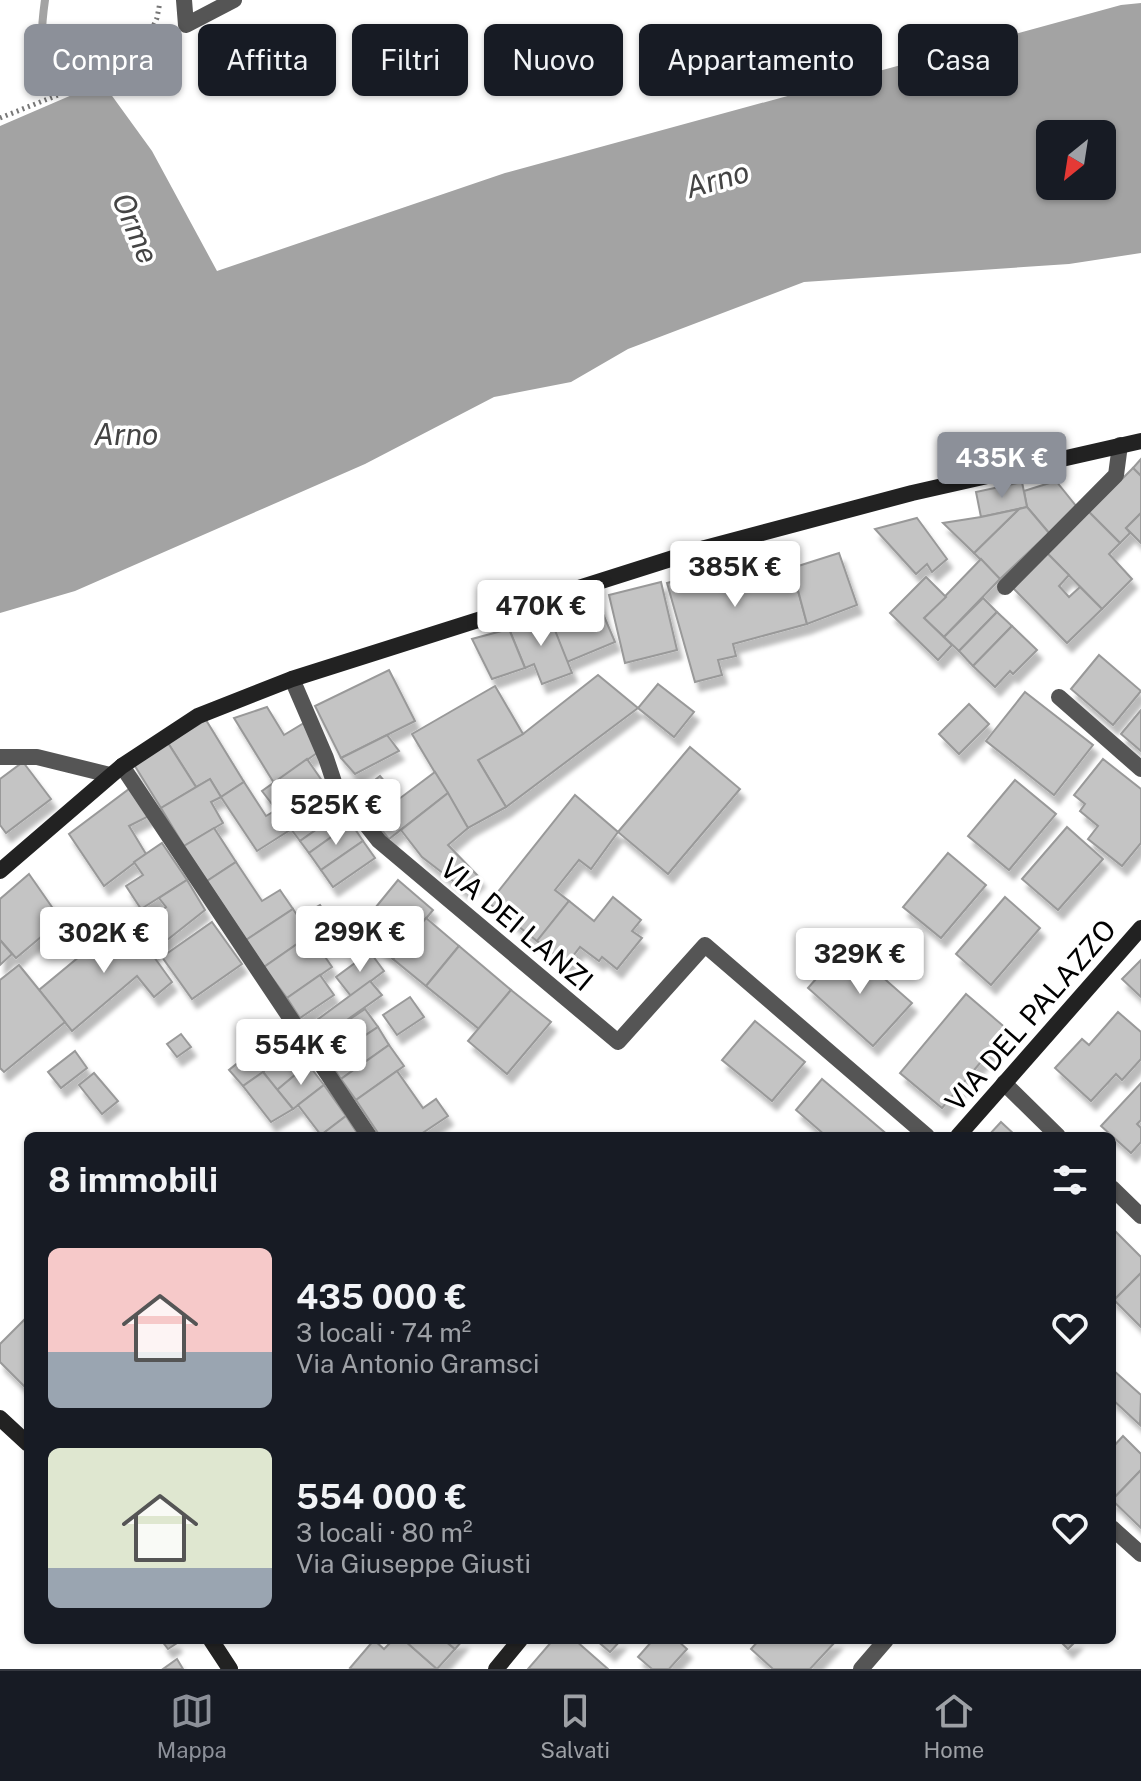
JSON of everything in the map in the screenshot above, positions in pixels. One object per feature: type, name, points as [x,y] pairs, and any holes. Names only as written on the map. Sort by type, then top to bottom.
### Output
[{"type":"main road","points":[[0,871],[116,770],[198,716],[292,679],[705,548],[912,493],[1141,441]]},
{"type":"main road","name":"VIA DEL PALAZZO","points":[[961,1132],[1141,928]]},
{"type":"main road","points":[[0,1418],[24,1440]]},
{"type":"main road","points":[[214,1644],[230,1669]]},
{"type":"main road","points":[[496,1669],[517,1644]]},
{"type":"street","points":[[184,0],[186,25],[234,0]]},
{"type":"street","points":[[1005,587],[1116,475],[1120,445]]},
{"type":"street","name":"VIA DEI LANZI","points":[[292,679],[335,785],[379,841],[618,1042],[705,945],[922,1132]]},
{"type":"street","points":[[1059,697],[1141,769]]},
{"type":"street","points":[[0,757],[37,757],[116,770],[366,1132]]},
{"type":"street","points":[[1004,1083],[1054,1132]]},
{"type":"street","points":[[1116,1192],[1141,1216]]},
{"type":"street","points":[[1116,1532],[1141,1554]]},
{"type":"street","points":[[861,1669],[883,1644]]},
{"type":"path","points":[[154,24],[161,0]]},
{"type":"path","points":[[182,28],[186,25]]},
{"type":"path","points":[[0,118],[55,96]]},
{"type":"water","name":"Arno","points":[[1141,3],[1141,253],[1069,264],[804,282],[628,349],[571,382],[494,397],[365,464],[75,591],[0,613],[0,126],[70,96],[112,96],[152,151],[217,271],[505,173],[787,96],[882,96],[882,70],[898,66],[898,96],[1018,96],[1018,33],[1121,5]]},
{"type":"building","points":[[1141,459],[1141,476],[1133,468]]},
{"type":"building","points":[[1133,468],[1141,476],[1141,513],[1126,528],[1130,533],[1120,543],[1089,512]]},
{"type":"building","points":[[1056,481],[1076,506],[1049,533],[1027,507],[1024,491]]},
{"type":"building","points":[[1022,482],[1027,507],[981,517],[976,492]]},
{"type":"building","points":[[1027,507],[1049,533],[1000,579],[974,553],[1019,509]]},
{"type":"building","points":[[1019,509],[974,553],[943,523],[981,517]]},
{"type":"building","points":[[1089,512],[1120,543],[1109,554],[1132,579],[1102,609],[1047,553]]},
{"type":"building","points":[[1141,513],[1141,543],[1126,528]]},
{"type":"building","points":[[917,518],[947,559],[932,572],[927,564],[916,574],[875,529]]},
{"type":"building","points":[[787,550],[807,624],[733,644],[736,656],[718,660],[722,675],[695,682],[667,583]]},
{"type":"building","points":[[839,553],[857,605],[807,624],[792,568]]},
{"type":"building","points":[[1047,553],[1069,575],[1059,586],[1069,597],[1080,587],[1102,609],[1067,643],[1012,587]]},
{"type":"building","points":[[981,559],[1000,579],[944,637],[924,618]]},
{"type":"building","points":[[926,577],[946,597],[924,618],[952,645],[938,660],[890,613]]},
{"type":"building","points":[[661,582],[677,650],[625,663],[609,595]]},
{"type":"building","points":[[595,595],[615,642],[567,662],[548,613]]},
{"type":"building","points":[[983,598],[997,612],[959,651],[944,637]]},
{"type":"building","points":[[997,612],[1012,626],[973,666],[959,651]]},
{"type":"building","points":[[548,613],[572,673],[542,684],[534,664],[525,668],[509,629]]},
{"type":"building","points":[[1012,626],[1037,650],[995,687],[973,666]]},
{"type":"building","points":[[509,629],[525,668],[492,679],[472,639]]},
{"type":"building","points":[[1099,655],[1141,691],[1113,725],[1071,689]]},
{"type":"building","points":[[389,670],[415,721],[341,758],[315,706]]},
{"type":"building","points":[[598,675],[638,708],[506,807],[478,760],[523,734]]},
{"type":"building","points":[[658,684],[694,712],[674,737],[638,708]]},
{"type":"building","points":[[495,686],[523,734],[478,760],[506,807],[468,828],[412,734]]},
{"type":"building","points":[[1025,692],[1093,745],[1054,795],[986,741]]},
{"type":"building","points":[[969,704],[989,724],[959,754],[939,734]]},
{"type":"building","points":[[267,707],[284,735],[304,723],[317,753],[274,783],[234,718]]},
{"type":"building","points":[[1141,710],[1141,751],[1121,734]]},
{"type":"building","points":[[206,720],[244,782],[221,797],[210,779],[196,787],[168,743]]},
{"type":"building","points":[[387,735],[399,751],[355,774],[341,758]]},
{"type":"building","points":[[168,743],[196,787],[161,808],[133,763]]},
{"type":"building","points":[[690,747],[740,789],[668,874],[618,832]]},
{"type":"building","points":[[307,759],[343,811],[300,841],[262,791]]},
{"type":"building","points":[[1103,759],[1141,789],[1141,843],[1122,866],[1088,839],[1098,826],[1080,811],[1085,804],[1074,795]]},
{"type":"building","points":[[23,762],[51,799],[6,833],[0,825],[0,779]]},
{"type":"building","points":[[435,772],[448,793],[389,839],[355,796],[380,776],[399,799]]},
{"type":"building","points":[[210,779],[221,797],[211,802],[223,823],[184,846],[161,808]]},
{"type":"building","points":[[1015,780],[1056,814],[1009,870],[968,836]]},
{"type":"building","points":[[244,782],[266,816],[276,810],[290,830],[257,851],[221,797]]},
{"type":"building","points":[[129,789],[149,816],[129,826],[146,854],[104,886],[69,834]]},
{"type":"building","points":[[448,793],[468,828],[448,845],[480,878],[466,891],[422,857],[401,830]]},
{"type":"building","points":[[575,795],[618,832],[591,869],[579,860],[555,890],[569,901],[537,941],[489,903]]},
{"type":"building","points":[[343,811],[351,823],[309,853],[300,841]]},
{"type":"building","points":[[351,823],[363,841],[321,870],[309,853]]},
{"type":"building","points":[[1067,827],[1103,859],[1058,910],[1022,879]]},
{"type":"building","points":[[214,828],[236,862],[207,881],[184,846]]},
{"type":"building","points":[[363,841],[375,858],[333,887],[321,870]]},
{"type":"building","points":[[162,843],[187,880],[141,909],[126,886],[143,875],[134,862]]},
{"type":"building","points":[[948,853],[986,885],[941,938],[903,907]]},
{"type":"building","points":[[236,862],[262,901],[280,890],[293,909],[246,940],[207,881]]},
{"type":"building","points":[[29,874],[61,920],[16,958],[0,940],[0,899]]},
{"type":"building","points":[[187,880],[205,910],[152,952],[136,931],[166,907],[159,898]]},
{"type":"building","points":[[398,880],[433,910],[393,959],[358,929]]},
{"type":"building","points":[[613,897],[641,920],[632,931],[642,938],[617,969],[602,957],[599,961],[580,947],[567,964],[537,941],[569,901],[594,921]]},
{"type":"building","points":[[1005,897],[1040,928],[991,985],[956,954]]},
{"type":"building","points":[[320,905],[338,932],[317,946],[304,926],[315,920],[309,911]]},
{"type":"building","points":[[293,909],[310,935],[264,967],[246,940]]},
{"type":"building","points":[[126,918],[172,982],[154,997],[137,976],[72,1031],[39,990]]},
{"type":"building","points":[[426,918],[459,946],[426,986],[393,959]]},
{"type":"building","points":[[212,922],[242,964],[192,999],[162,957]]},
{"type":"building","points":[[310,935],[332,967],[287,998],[264,967]]},
{"type":"building","points":[[0,940],[12,954],[0,965]]},
{"type":"building","points":[[846,945],[912,1003],[873,1046],[808,988]]},
{"type":"building","points":[[459,946],[511,990],[479,1029],[426,986]]},
{"type":"building","points":[[370,952],[384,971],[351,996],[336,977]]},
{"type":"building","points":[[1141,960],[1141,997],[1122,979]]},
{"type":"building","points":[[19,965],[65,1022],[4,1072],[0,1068],[0,980]]},
{"type":"building","points":[[320,975],[334,995],[300,1018],[287,998]]},
{"type":"building","points":[[370,981],[382,995],[316,1042],[306,1028]]},
{"type":"building","points":[[511,990],[551,1022],[507,1074],[468,1041]]},
{"type":"building","points":[[966,994],[1008,1030],[942,1108],[900,1073]]},
{"type":"building","points":[[410,997],[424,1017],[397,1035],[383,1015]]},
{"type":"building","points":[[365,1009],[378,1027],[328,1060],[316,1042]]},
{"type":"building","points":[[1118,1012],[1141,1032],[1141,1059],[1122,1080],[1116,1074],[1091,1101],[1055,1068],[1082,1039],[1089,1045]]},
{"type":"building","points":[[755,1021],[805,1062],[772,1101],[722,1060]]},
{"type":"building","points":[[378,1027],[389,1045],[341,1079],[328,1060]]},
{"type":"building","points":[[181,1034],[191,1047],[177,1057],[167,1044]]},
{"type":"building","points":[[270,1037],[283,1051],[263,1072],[243,1086],[229,1070]]},
{"type":"building","points":[[294,1044],[308,1064],[277,1090],[263,1072]]},
{"type":"building","points":[[389,1045],[404,1066],[356,1100],[341,1079]]},
{"type":"building","points":[[75,1051],[87,1068],[61,1088],[48,1072]]},
{"type":"building","points":[[308,1064],[324,1085],[293,1109],[277,1090]]},
{"type":"building","points":[[397,1071],[423,1108],[436,1099],[448,1116],[424,1132],[377,1132],[356,1100]]},
{"type":"building","points":[[263,1072],[293,1109],[271,1122],[243,1086]]},
{"type":"building","points":[[94,1073],[118,1101],[102,1114],[79,1085]]},
{"type":"building","points":[[822,1079],[884,1132],[821,1132],[796,1110]]},
{"type":"building","points":[[1141,1083],[1141,1120],[1137,1124],[1141,1128],[1141,1142],[1131,1153],[1116,1140],[1116,1132],[1108,1132],[1101,1126]]},
{"type":"building","points":[[324,1085],[346,1116],[325,1132],[319,1132],[298,1105]]},
{"type":"building","points":[[346,1116],[356,1132],[325,1132]]},
{"type":"building","points":[[1001,1122],[1012,1132],[992,1132]]},
{"type":"building","points":[[1116,1232],[1141,1257],[1141,1273],[1116,1298]]},
{"type":"building","points":[[1141,1273],[1141,1327],[1116,1302],[1116,1298]]},
{"type":"building","points":[[24,1320],[24,1386],[0,1362],[0,1344]]},
{"type":"building","points":[[1116,1373],[1141,1395],[1140,1425],[1116,1403]]},
{"type":"building","points":[[1123,1436],[1141,1454],[1141,1470],[1116,1496],[1116,1444]]},
{"type":"building","points":[[1141,1470],[1141,1528],[1116,1504],[1116,1496]]},
{"type":"building","points":[[371,1644],[378,1644],[384,1649],[389,1644],[409,1644],[437,1669],[352,1669]]},
{"type":"building","points":[[409,1644],[449,1644],[455,1649],[437,1669]]},
{"type":"building","points":[[550,1644],[580,1644],[608,1669],[528,1669]]},
{"type":"building","points":[[601,1644],[617,1644],[610,1652]]},
{"type":"building","points":[[649,1644],[681,1644],[687,1649],[669,1669],[652,1669],[638,1657]]},
{"type":"building","points":[[755,1644],[833,1644],[810,1669],[773,1669],[751,1649]]},
{"type":"building","points":[[177,1659],[183,1669],[163,1669]]},
{"type":"waterway","name":"Orme","points":[[43,24],[45,0]]}]
